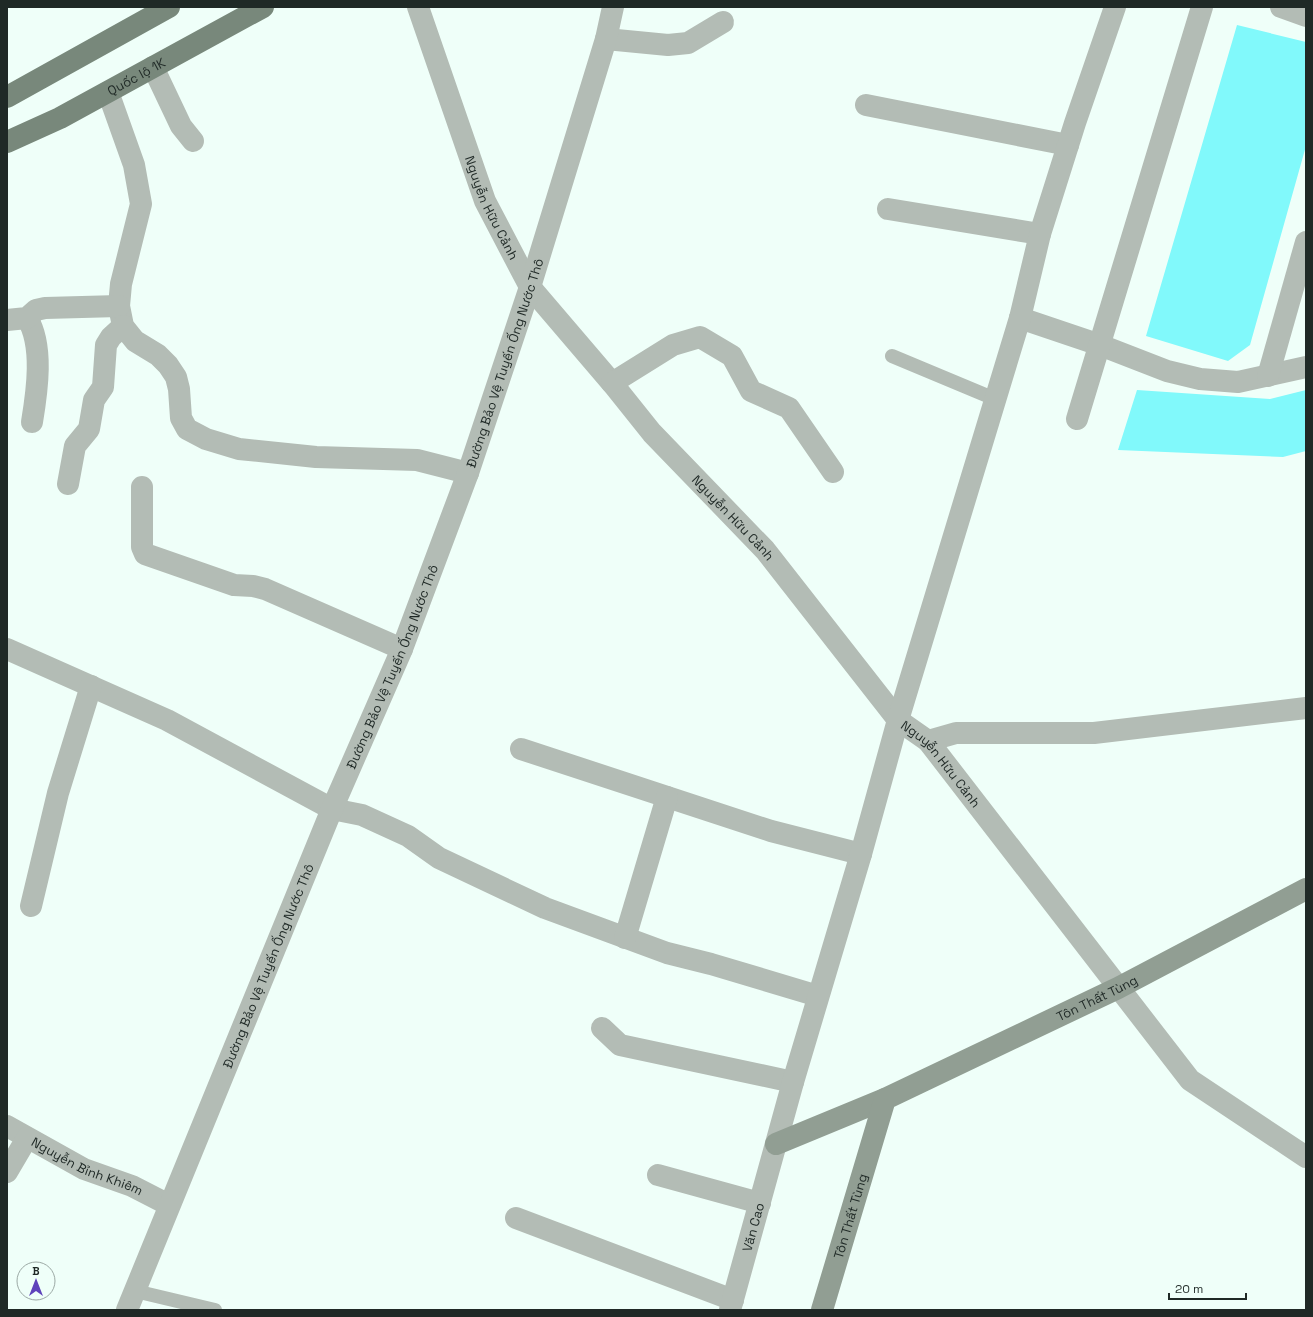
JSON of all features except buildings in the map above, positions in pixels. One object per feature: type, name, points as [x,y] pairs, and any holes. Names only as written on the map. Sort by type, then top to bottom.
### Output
[{"type":"main road","points":[[7,97],[169,7]]},
{"type":"main road","name":"Quốc lộ 1K","points":[[7,142],[60,118],[263,7]]},
{"type":"street","name":"Nguyễn Hữu Cảnh","points":[[418,7],[485,201],[530,287],[612,383],[652,433],[765,550],[898,720],[928,741],[1190,1080],[1306,1157]]},
{"type":"street","name":"Đường Bảo Vệ Tuyến Ống Nước Thô","points":[[131,1301],[332,809],[402,649],[468,473],[530,287],[606,39],[613,7]]},
{"type":"street","name":"Văn Cao","points":[[732,1305],[793,1082],[861,854],[898,720],[1020,318],[1040,234],[1068,145],[1115,7]]},
{"type":"street","points":[[1077,419],[1202,7]]},
{"type":"street","points":[[1281,7],[1306,16]]},
{"type":"street","points":[[606,39],[668,45],[688,43],[723,22]]},
{"type":"street","points":[[153,67],[181,126],[193,141]]},
{"type":"street","points":[[68,484],[75,446],[89,429],[94,400],[103,387],[106,345],[121,316],[126,260],[141,204],[134,165],[108,92]]},
{"type":"street","points":[[866,105],[1068,145]]},
{"type":"street","points":[[888,209],[1040,234]]},
{"type":"street","points":[[1268,376],[1306,242]]},
{"type":"street","points":[[17,319],[36,310],[45,308],[121,316]]},
{"type":"street","points":[[121,316],[135,341],[158,355],[168,364],[176,377],[181,418],[187,429],[206,439],[238,449],[316,458],[417,460],[468,473]]},
{"type":"street","points":[[1020,318],[1100,345],[1167,371],[1200,378],[1238,382],[1306,367]]},
{"type":"street","points":[[17,319],[34,328],[38,375],[32,422]]},
{"type":"street","points":[[612,383],[673,345],[700,336],[732,356],[751,391],[789,408],[833,472]]},
{"type":"street","points":[[142,487],[142,547],[145,554],[234,585],[253,586],[264,589],[402,649]]},
{"type":"street","points":[[7,649],[167,720],[332,809],[368,818],[408,836],[439,858],[545,908],[667,953],[818,996]]},
{"type":"street","points":[[31,906],[58,793],[91,686]]},
{"type":"street","points":[[928,741],[956,733],[1094,733],[1306,708]]},
{"type":"street","points":[[521,749],[770,831],[861,854]]},
{"type":"street","points":[[624,938],[667,797]]},
{"type":"street","name":"Tôn Thất Tùng","points":[[776,1144],[885,1099],[1118,988],[1306,889]]},
{"type":"street","points":[[602,1028],[620,1046],[793,1082]]},
{"type":"street","name":"Tôn Thất Tùng","points":[[822,1310],[885,1099]]},
{"type":"street","name":"Nguyễn Bỉnh Khiêm","points":[[7,1126],[84,1169],[132,1186],[169,1205]]},
{"type":"street","points":[[7,1172],[27,1138]]},
{"type":"street","points":[[658,1175],[760,1203]]},
{"type":"street","points":[[516,1218],[732,1305]]},
{"type":"lane","points":[[892,356],[995,399]]},
{"type":"lane","points":[[131,1301],[215,1310]]}]
